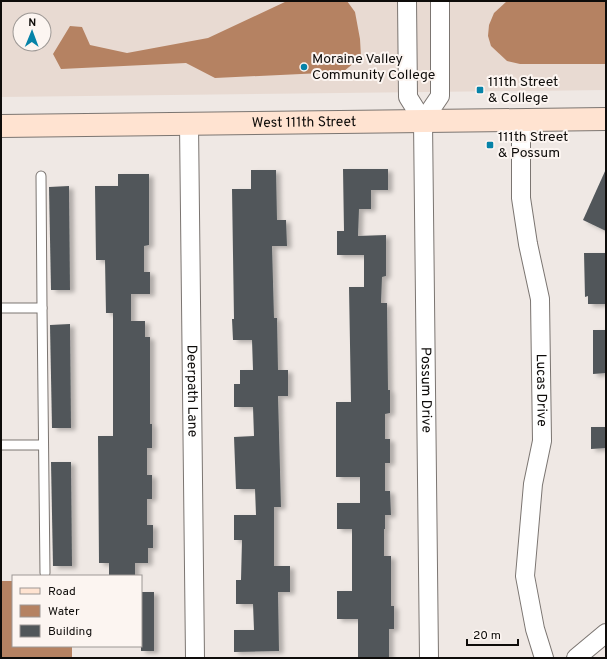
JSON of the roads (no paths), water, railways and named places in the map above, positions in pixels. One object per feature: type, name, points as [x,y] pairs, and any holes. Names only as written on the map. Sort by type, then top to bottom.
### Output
[{"type":"main road","name":"West 111th Street","points":[[1,126],[606,119]]},
{"type":"street","points":[[407,1],[408,97],[423,121],[440,96],[440,1]]},
{"type":"street","name":"Lucas Drive","points":[[521,120],[521,198],[528,244],[540,299],[542,441],[533,484],[526,576],[535,629],[544,658]]},
{"type":"street","name":"Possum Drive","points":[[423,121],[429,658]]},
{"type":"street","name":"Deerpath Lane","points":[[189,124],[195,658]]},
{"type":"street","points":[[576,658],[606,633]]},
{"type":"lane","points":[[41,176],[45,573]]},
{"type":"lane","points":[[1,308],[42,308]]},
{"type":"lane","points":[[1,445],[44,445]]},
{"type":"water","points":[[287,1],[347,1],[355,12],[360,39],[361,57],[343,72],[215,78],[186,63],[61,69],[53,54],[70,26],[82,27],[90,45],[127,53],[208,38]]},
{"type":"water","points":[[507,1],[606,1],[606,64],[520,64],[507,61],[491,46],[488,36],[489,25],[494,13]]},
{"type":"water","points":[[1,581],[12,581],[12,647],[72,647],[72,658],[1,658]]},
{"type":"place","name":"Moraine Valley Community College","points":[[304,67]]},
{"type":"place","name":"111th Street & College","points":[[480,90]]},
{"type":"place","name":"111th Street & Possum","points":[[490,145]]}]
